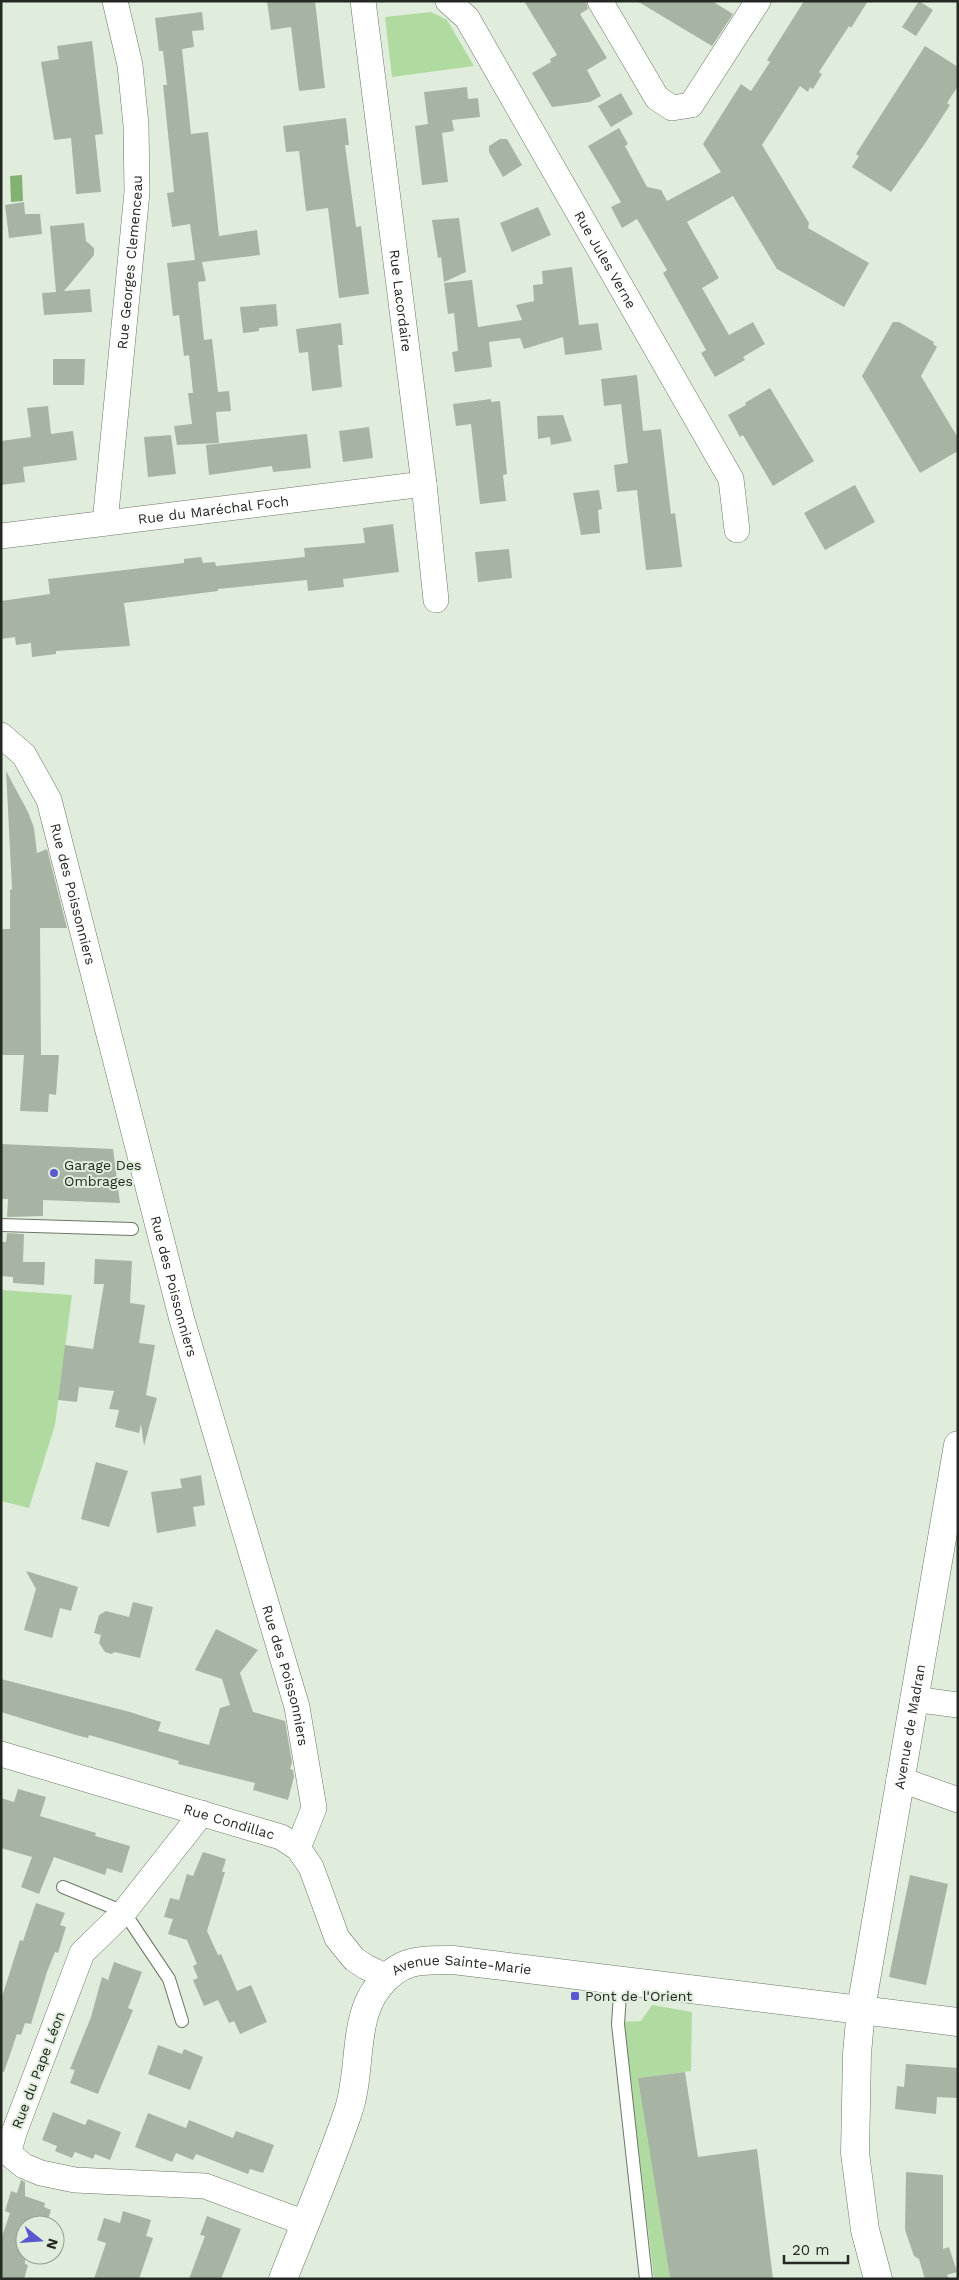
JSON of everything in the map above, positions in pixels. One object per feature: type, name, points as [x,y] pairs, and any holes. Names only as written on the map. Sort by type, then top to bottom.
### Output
[{"type":"main road","name":"Avenue de Madran","points":[[878,2279],[865,2230],[855,2153],[861,2009],[913,1699],[949,1550],[958,1445]]},
{"type":"main road","name":"Avenue Sainte-Marie","points":[[283,2279],[353,2094],[366,2007],[387,1977],[398,1966],[419,1960],[453,1960],[958,2022]]},
{"type":"street","name":"Rue Georges Clemenceau","points":[[105,523],[137,192],[136,125],[130,66],[115,1]]},
{"type":"street","name":"Rue Lacordaire","points":[[363,1],[424,484],[436,600]]},
{"type":"street","name":"Rue Jules Verne","points":[[448,1],[468,18],[731,479],[737,530]]},
{"type":"street","points":[[600,1],[657,98],[672,108],[691,105],[758,1]]},
{"type":"street","name":"Rue du Maréchal Foch","points":[[1,536],[424,484]]},
{"type":"street","name":"Rue des Poissonniers","points":[[1,735],[24,755],[49,800],[182,1320],[297,1707],[314,1808],[298,1848]]},
{"type":"street","points":[[913,1699],[958,1705]]},
{"type":"street","name":"Rue Condillac","points":[[1,1754],[281,1837],[298,1848],[311,1867],[337,1938],[354,1959],[387,1977]]},
{"type":"street","points":[[900,1779],[958,1800]]},
{"type":"street","name":"Rue du Pape Léon","points":[[202,1813],[124,1912],[82,1953],[14,2130],[6,2157],[41,2173],[75,2180],[205,2186],[305,2223]]},
{"type":"lane","points":[[1,1225],[132,1229]]},
{"type":"lane","points":[[63,1887],[124,1912],[169,1979],[182,2021]]},
{"type":"lane","points":[[621,1980],[618,2024],[646,2279]]},
{"type":"shaded area","points":[[431,12],[447,20],[474,66],[392,77],[385,17]]},
{"type":"shaded area","points":[[22,175],[23,201],[11,202],[10,176]]},
{"type":"shaded area","points":[[1,1290],[72,1295],[55,1425],[29,1508],[1,1501]]},
{"type":"shaded area","points":[[652,2005],[692,2012],[691,2071],[639,2078],[670,2279],[654,2279],[623,2022],[641,2021]]},
{"type":"building","points":[[267,1],[315,1],[325,88],[299,91],[291,27],[271,30]]},
{"type":"building","points":[[524,1],[586,1],[588,9],[580,14],[607,58],[587,70],[601,96],[590,102],[552,107],[532,73],[551,62],[550,59],[557,55]]},
{"type":"building","points":[[637,1],[712,1],[733,14],[712,46]]},
{"type":"building","points":[[804,1],[868,1],[819,72],[822,74],[813,89],[810,87],[808,92],[800,86],[762,145],[809,223],[808,228],[869,263],[844,307],[777,269],[733,196],[687,222],[719,278],[702,288],[729,335],[753,322],[765,344],[743,357],[745,360],[715,377],[701,353],[706,350],[663,273],[667,270],[637,219],[622,228],[611,207],[621,202],[588,146],[619,128],[628,144],[625,146],[647,187],[661,190],[667,201],[721,172],[703,144],[741,84],[751,91],[770,62],[767,60]]},
{"type":"building","points":[[919,1],[933,10],[916,36],[902,27]]},
{"type":"building","points":[[202,12],[204,30],[192,31],[194,47],[182,49],[191,134],[208,132],[219,236],[257,230],[260,255],[202,262],[206,281],[198,282],[204,340],[212,339],[218,392],[229,391],[231,411],[216,412],[219,443],[177,445],[174,426],[192,424],[188,393],[193,393],[189,355],[184,356],[179,315],[173,316],[167,263],[195,260],[190,224],[172,227],[167,193],[174,192],[163,85],[167,85],[163,51],[159,51],[155,18]]},
{"type":"building","points":[[92,41],[103,134],[95,135],[101,192],[76,194],[71,138],[54,140],[41,62],[59,59],[57,46]]},
{"type":"building","points":[[925,46],[958,67],[958,86],[947,103],[950,105],[891,192],[852,167],[859,156],[856,154]]},
{"type":"building","points":[[467,87],[468,99],[478,98],[480,117],[452,120],[454,131],[442,133],[448,182],[422,185],[415,126],[428,124],[424,92]]},
{"type":"building","points":[[621,93],[633,114],[611,127],[598,106]]},
{"type":"building","points":[[346,118],[349,145],[345,145],[356,227],[361,226],[369,294],[339,298],[328,208],[306,211],[299,151],[286,152],[283,126]]},
{"type":"building","points":[[500,139],[507,139],[522,165],[503,177],[489,152],[489,146]]},
{"type":"building","points":[[24,202],[25,214],[40,214],[42,234],[9,238],[5,205]]},
{"type":"building","points":[[538,207],[551,235],[512,252],[500,223]]},
{"type":"building","points":[[459,218],[466,272],[444,282],[441,257],[438,258],[432,220]]},
{"type":"building","points":[[84,223],[86,241],[94,248],[94,255],[64,291],[90,289],[92,312],[44,315],[42,293],[56,292],[50,226]]},
{"type":"building","points":[[572,267],[579,325],[598,323],[602,350],[565,355],[563,337],[524,349],[520,338],[489,342],[492,367],[455,372],[452,352],[458,351],[454,313],[448,314],[444,283],[472,280],[478,327],[522,320],[516,305],[534,301],[533,285],[543,284],[542,271]]},
{"type":"building","points":[[276,304],[278,326],[259,328],[259,331],[243,333],[240,307]]},
{"type":"building","points":[[893,322],[899,322],[934,342],[933,344],[937,347],[921,376],[958,438],[958,451],[920,473],[862,376]]},
{"type":"building","points":[[341,323],[343,345],[338,345],[342,387],[312,391],[308,352],[299,353],[296,329]]},
{"type":"building","points":[[53,359],[85,359],[84,385],[53,385]]},
{"type":"building","points":[[637,375],[643,431],[661,429],[671,514],[675,513],[682,567],[646,570],[637,490],[617,492],[614,465],[628,463],[621,404],[604,406],[601,379]]},
{"type":"building","points":[[770,388],[814,461],[773,486],[743,435],[740,437],[728,415]]},
{"type":"building","points":[[491,399],[491,402],[500,401],[507,474],[503,475],[506,501],[480,504],[471,424],[456,426],[453,404]]},
{"type":"building","points":[[48,406],[51,434],[73,431],[77,460],[23,467],[25,482],[1,485],[1,441],[31,437],[27,408]]},
{"type":"building","points":[[563,415],[572,441],[551,445],[550,437],[538,439],[537,416]]},
{"type":"building","points":[[369,427],[373,458],[343,462],[339,431]]},
{"type":"building","points":[[307,434],[311,468],[273,472],[272,466],[209,475],[206,445]]},
{"type":"building","points":[[171,435],[176,474],[148,477],[144,437]]},
{"type":"building","points":[[855,485],[875,522],[825,550],[804,513]]},
{"type":"building","points":[[599,490],[602,509],[598,510],[600,533],[581,535],[573,493]]},
{"type":"building","points":[[393,524],[399,572],[343,579],[344,587],[308,591],[307,580],[218,589],[218,591],[124,603],[130,646],[56,651],[56,654],[32,657],[31,643],[16,645],[15,637],[1,639],[1,601],[50,594],[48,579],[184,563],[184,559],[201,557],[203,563],[215,562],[216,566],[305,557],[304,548],[365,543],[363,528]]},
{"type":"building","points":[[509,549],[512,578],[478,582],[475,552]]},
{"type":"building","points":[[6,771],[28,812],[34,828],[37,853],[47,849],[67,928],[40,928],[41,1055],[59,1055],[56,1095],[49,1094],[48,1112],[20,1111],[24,1055],[1,1055],[2,929],[10,929],[10,890],[12,889]]},
{"type":"building","points":[[1,1144],[113,1149],[120,1203],[43,1200],[43,1216],[7,1217],[8,1199],[1,1199]]},
{"type":"building","points":[[7,1233],[24,1234],[23,1262],[45,1262],[44,1285],[13,1283],[13,1277],[1,1276],[1,1242],[6,1242]]},
{"type":"building","points":[[95,1259],[132,1261],[130,1303],[145,1305],[139,1343],[155,1345],[146,1395],[157,1398],[144,1446],[141,1424],[139,1433],[115,1427],[119,1410],[109,1409],[114,1391],[79,1387],[77,1402],[58,1400],[65,1345],[93,1349],[104,1284],[94,1284]]},
{"type":"building","points":[[96,1462],[128,1471],[109,1527],[81,1519]]},
{"type":"building","points":[[201,1475],[205,1505],[193,1507],[196,1526],[157,1533],[151,1492],[182,1488],[180,1479]]},
{"type":"building","points":[[26,1571],[78,1587],[71,1611],[60,1608],[52,1638],[24,1630],[36,1589]]},
{"type":"building","points":[[133,1602],[153,1607],[140,1658],[115,1652],[111,1654],[105,1652],[99,1643],[101,1635],[94,1633],[99,1615],[106,1611],[129,1617]]},
{"type":"building","points":[[216,1629],[258,1650],[240,1673],[253,1712],[285,1721],[292,1762],[290,1769],[293,1770],[294,1777],[288,1800],[253,1790],[255,1783],[178,1764],[179,1761],[89,1735],[88,1738],[76,1735],[1,1712],[1,1679],[130,1712],[161,1722],[158,1731],[209,1745],[220,1708],[230,1705],[222,1679],[195,1670]]},
{"type":"building","points":[[18,1789],[46,1797],[40,1816],[96,1833],[95,1836],[130,1846],[122,1873],[107,1868],[105,1875],[54,1857],[39,1894],[21,1887],[32,1857],[1,1848],[1,1798],[14,1802]]},
{"type":"building","points":[[203,1852],[226,1859],[222,1872],[225,1872],[207,1931],[218,1955],[221,1954],[237,1991],[251,1985],[267,2022],[240,2034],[234,2021],[229,2023],[218,2000],[204,2006],[193,1980],[198,1978],[193,1966],[197,1964],[187,1940],[168,1934],[173,1919],[164,1917],[170,1898],[179,1900],[187,1874],[193,1876]]},
{"type":"building","points":[[910,1875],[948,1884],[926,1985],[889,1977]]},
{"type":"building","points":[[36,1903],[65,1913],[60,1925],[66,1927],[58,1953],[55,1952],[47,1972],[31,2024],[25,2023],[21,2035],[17,2034],[4,2072],[1,2071],[1,2000],[20,1940],[23,1941]]},
{"type":"building","points":[[114,1962],[142,1972],[128,2008],[133,2010],[98,2094],[70,2083],[75,2070],[70,2069],[91,2017],[102,1977],[108,1980]]},
{"type":"building","points":[[158,2045],[182,2054],[184,2049],[203,2057],[190,2090],[148,2074]]},
{"type":"building","points":[[906,2064],[958,2068],[958,2098],[937,2097],[936,2114],[895,2109],[897,2086],[904,2087]]},
{"type":"building","points":[[685,2072],[698,2157],[757,2149],[773,2279],[670,2279],[638,2078]]},
{"type":"building","points":[[53,2112],[85,2125],[88,2119],[121,2132],[110,2160],[95,2154],[93,2159],[75,2152],[72,2158],[55,2151],[57,2146],[42,2140]]},
{"type":"building","points":[[148,2113],[186,2128],[189,2120],[233,2138],[236,2131],[274,2145],[263,2173],[250,2169],[248,2174],[196,2154],[193,2160],[176,2153],[172,2162],[135,2147]]},
{"type":"building","points":[[906,2172],[943,2175],[943,2249],[949,2247],[957,2272],[947,2275],[949,2279],[925,2279],[919,2259],[914,2256],[905,2230]]},
{"type":"building","points":[[21,2180],[25,2182],[25,2196],[45,2203],[44,2207],[51,2210],[49,2215],[15,2215],[15,2265],[28,2265],[24,2279],[1,2279],[1,2239],[10,2213],[5,2211],[11,2191],[17,2193]]},
{"type":"building","points":[[123,2211],[151,2220],[146,2236],[153,2238],[139,2279],[94,2279],[106,2243],[97,2240],[104,2218],[120,2223]]},
{"type":"building","points":[[207,2216],[241,2229],[221,2279],[189,2279],[205,2236],[200,2235]]},
{"type":"place","name":"Garage Des Ombrages","points":[[54,1173]]},
{"type":"place","name":"Pont de l'Orient","points":[[575,1996]]}]
